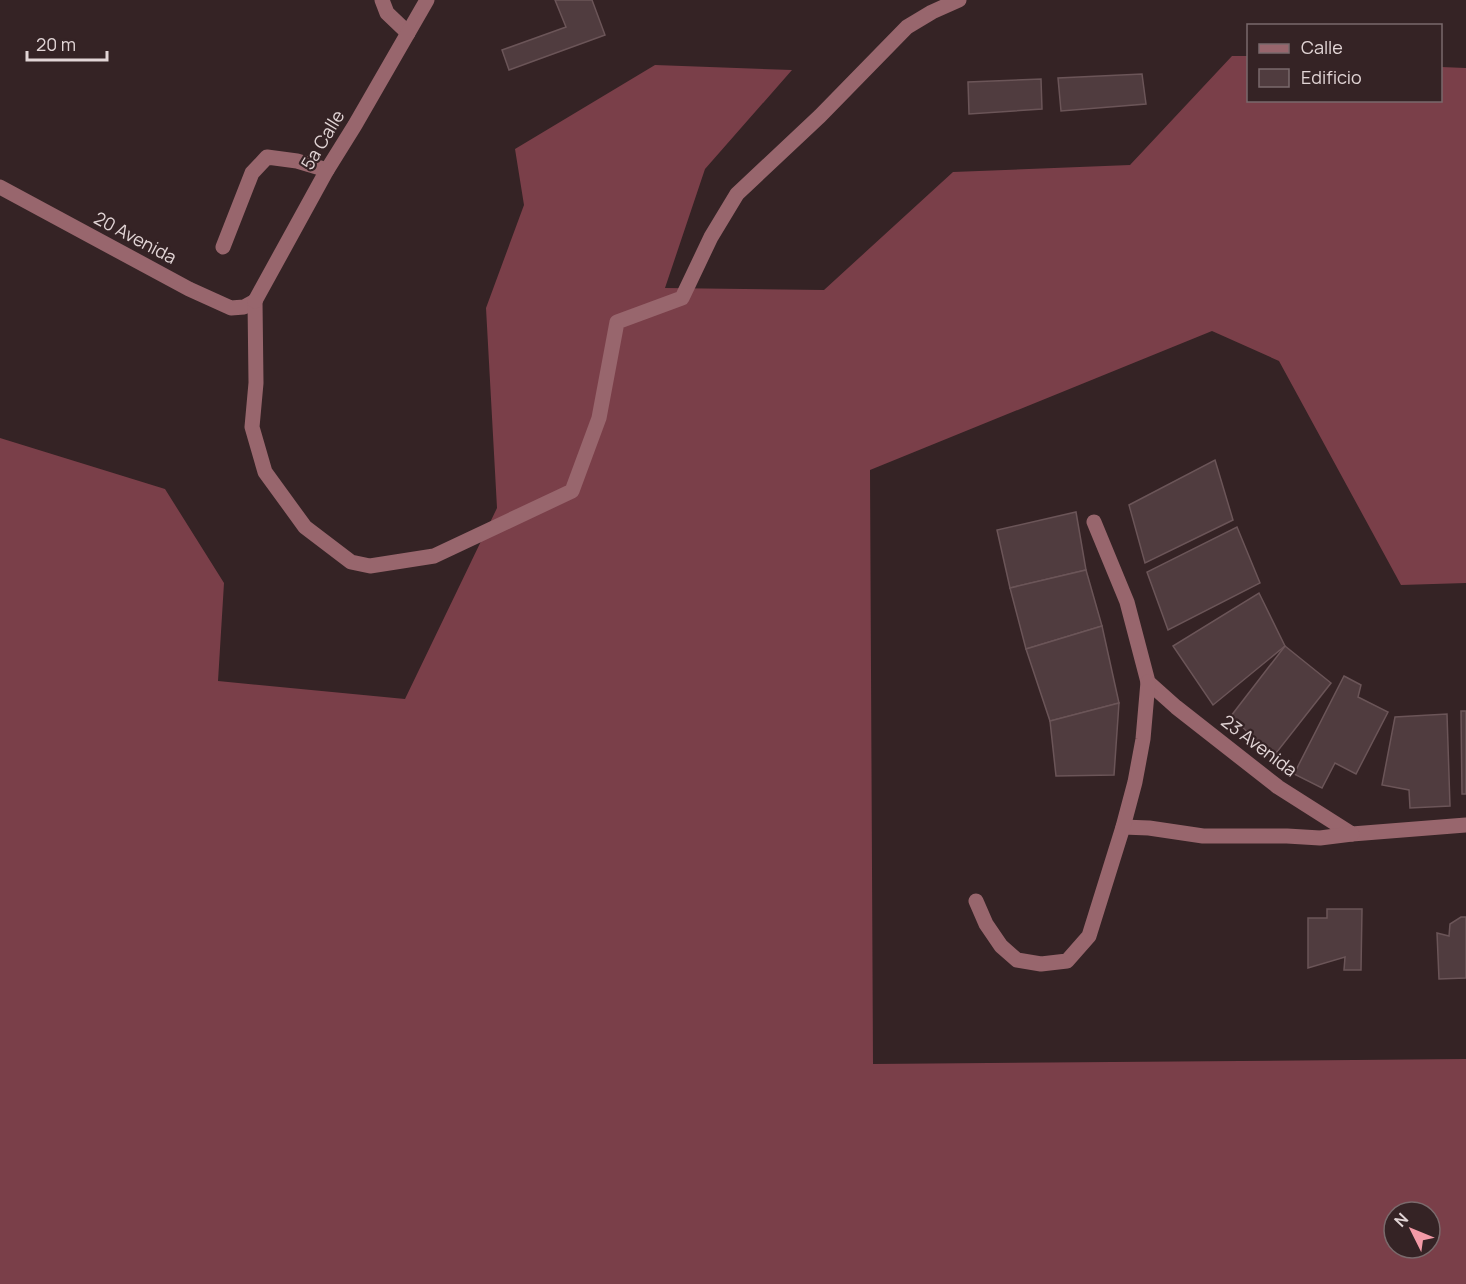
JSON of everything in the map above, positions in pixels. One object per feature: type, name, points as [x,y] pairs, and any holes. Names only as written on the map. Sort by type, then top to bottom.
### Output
[{"type":"street","points":[[382,0],[387,13],[408,33]]},
{"type":"street","name":"5a Calle","points":[[255,302],[327,170],[427,0]]},
{"type":"street","points":[[255,302],[256,382],[252,427],[265,472],[305,527],[351,562],[370,566],[434,556],[572,491],[599,418],[618,322],[682,298],[711,237],[737,194],[820,116],[907,27],[958,0]]},
{"type":"street","points":[[224,247],[252,173],[267,157],[297,160],[327,170]]},
{"type":"street","name":"20 Avenida","points":[[0,187],[189,289],[231,308],[244,307],[255,302]]},
{"type":"street","points":[[976,901],[986,924],[1001,946],[1017,960],[1041,964],[1067,961],[1089,936],[1123,827],[1143,739],[1148,682],[1127,602],[1094,522]]},
{"type":"street","name":"23 Avenida","points":[[1148,682],[1176,707],[1269,780],[1352,834]]},
{"type":"street","points":[[1123,827],[1149,828],[1203,836],[1320,838],[1466,825]]},
{"type":"shaded area","points":[[1232,56],[1247,56],[1247,102],[1442,102],[1442,67],[1466,68],[1466,583],[1401,585],[1279,361],[1212,331],[870,470],[873,1064],[1466,1059],[1466,1284],[0,1284],[0,438],[165,489],[224,583],[218,681],[405,699],[497,508],[486,308],[524,205],[515,149],[655,65],[792,70],[705,169],[665,288],[824,290],[953,172],[1130,165]]},
{"type":"building","points":[[555,0],[592,0],[605,35],[509,70],[502,50],[566,27]]},
{"type":"building","points":[[1142,74],[1146,104],[1061,111],[1058,78]]},
{"type":"building","points":[[1041,79],[1042,109],[969,114],[968,82]]},
{"type":"building","points":[[1215,460],[1233,520],[1145,563],[1129,505]]},
{"type":"building","points":[[1076,512],[1086,570],[1010,588],[997,530]]},
{"type":"building","points":[[1237,527],[1260,583],[1168,630],[1147,572]]},
{"type":"building","points":[[1086,570],[1102,626],[1026,649],[1010,588]]},
{"type":"building","points":[[1259,593],[1285,646],[1213,705],[1173,646]]},
{"type":"building","points":[[1102,626],[1119,703],[1050,721],[1026,649]]},
{"type":"building","points":[[1285,646],[1331,683],[1273,757],[1231,716]]},
{"type":"building","points":[[1344,676],[1361,685],[1358,697],[1388,712],[1356,774],[1335,763],[1322,788],[1294,774]]},
{"type":"building","points":[[1119,703],[1114,775],[1056,776],[1050,721]]},
{"type":"building","points":[[1461,711],[1466,711],[1466,794],[1462,794]]},
{"type":"building","points":[[1447,714],[1450,806],[1410,808],[1409,790],[1382,785],[1395,717]]},
{"type":"building","points":[[1327,909],[1362,909],[1361,970],[1344,970],[1345,957],[1308,968],[1308,918],[1327,918]]},
{"type":"building","points":[[1461,917],[1466,917],[1466,978],[1439,979],[1437,933],[1449,936],[1450,924]]}]
